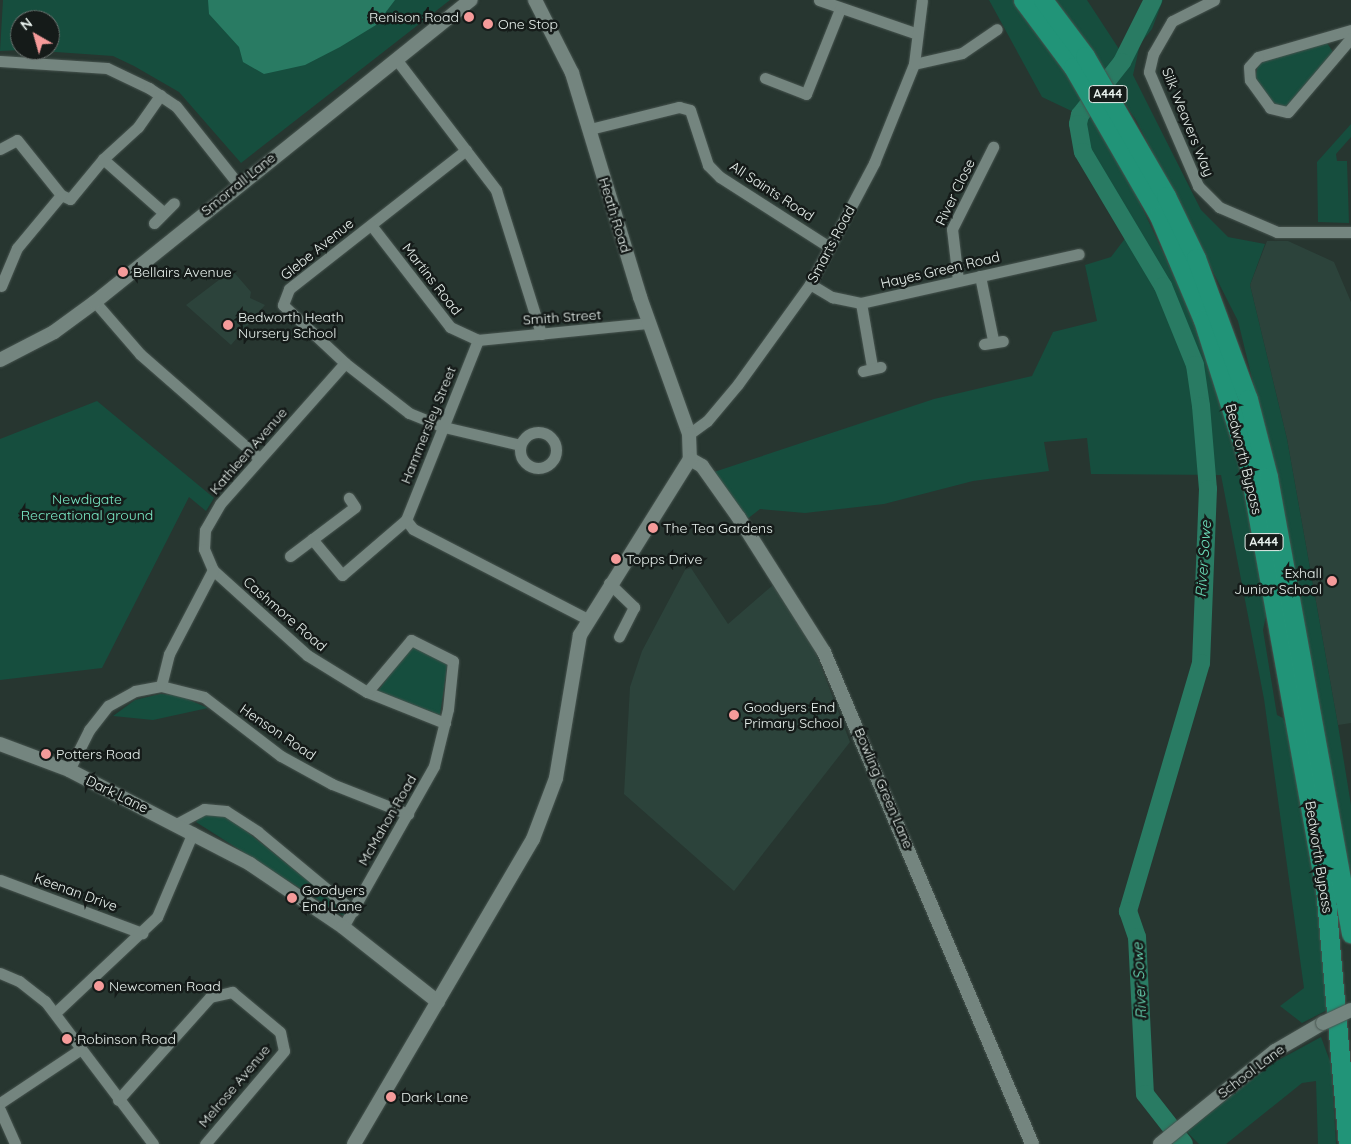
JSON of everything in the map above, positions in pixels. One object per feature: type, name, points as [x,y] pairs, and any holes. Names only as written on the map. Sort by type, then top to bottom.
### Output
[{"type":"highway","name":"Bedworth Bypass","points":[[1023,0],[1079,62]]},
{"type":"highway","name":"Bedworth Bypass","points":[[1043,0],[1196,258],[1248,399],[1268,477],[1351,934]]},
{"type":"highway","name":"Bedworth Bypass","points":[[1125,137],[1182,268],[1222,374],[1248,462],[1325,888],[1348,1144]]},
{"type":"street","name":"Smorrall Lane","points":[[0,360],[54,332],[96,302],[238,184],[471,0]]},
{"type":"street","name":"Heath Road","points":[[535,0],[565,55],[590,129],[680,420],[689,434]]},
{"type":"street","points":[[819,0],[840,9],[914,33]]},
{"type":"street","name":"Smarts Road","points":[[689,434],[707,421],[738,384],[810,284],[874,163],[914,64],[914,33],[922,0]]},
{"type":"street","name":"Silk Weavers Way","points":[[1214,0],[1172,21],[1153,54],[1150,72],[1172,116],[1198,186],[1219,207],[1258,220],[1285,234],[1351,232]]},
{"type":"street","points":[[765,78],[806,94],[840,9]]},
{"type":"street","points":[[914,64],[941,61],[997,29]]},
{"type":"street","points":[[1351,30],[1258,57],[1249,67],[1250,80],[1270,108],[1288,112],[1351,38]]},
{"type":"street","points":[[396,59],[466,150],[500,199],[541,334]]},
{"type":"street","points":[[0,61],[107,68],[160,94],[176,106],[238,184]]},
{"type":"street","points":[[941,61],[943,73]]},
{"type":"street","points":[[0,149],[13,140],[20,143],[65,199],[75,197],[103,159],[138,127],[160,94]]},
{"type":"street","name":"All Saints Road","points":[[590,129],[678,107],[690,110],[708,165],[720,177],[829,247]]},
{"type":"street","name":"River Close","points":[[958,280],[950,236],[993,146]]},
{"type":"street","name":"Glebe Avenue","points":[[466,150],[284,297],[285,309],[394,404],[444,427],[520,445]]},
{"type":"street","points":[[103,159],[164,214]]},
{"type":"street","points":[[1,286],[3,269],[17,248],[61,194]]},
{"type":"street","points":[[154,223],[174,203]]},
{"type":"street","name":"Martins Road","points":[[371,225],[450,327],[478,340]]},
{"type":"street","name":"Hayes Green Road","points":[[810,284],[832,297],[861,304],[958,280],[1079,254]]},
{"type":"street","points":[[980,276],[994,342]]},
{"type":"street","points":[[96,302],[140,354],[260,459]]},
{"type":"street","points":[[861,304],[872,368]]},
{"type":"street","name":"Smith Street","points":[[478,340],[649,323]]},
{"type":"street","name":"Hammersley Street","points":[[406,520],[478,340]]},
{"type":"street","name":"Kathleen Avenue","points":[[213,570],[204,549],[205,530],[220,504],[345,363]]},
{"type":"street","points":[[354,1144],[438,1002],[546,809],[560,758],[572,667],[587,619],[690,459],[689,434]]},
{"type":"street","name":"Bowling Green Lane","points":[[690,459],[702,466],[739,518],[824,652],[1032,1144]]},
{"type":"street","points":[[290,556],[355,507],[349,498]]},
{"type":"street","points":[[312,539],[342,575],[406,520],[413,529],[587,619]]},
{"type":"street","points":[[69,770],[89,730],[108,706],[134,691],[161,686],[169,654],[213,570]]},
{"type":"street","name":"Cashmore Road","points":[[213,570],[307,654],[367,692],[445,723]]},
{"type":"street","points":[[609,583],[634,608],[620,636]]},
{"type":"street","points":[[367,692],[406,643],[417,640],[453,661],[445,723]]},
{"type":"street","name":"Henson Road","points":[[161,686],[204,697],[281,756],[332,784],[408,814]]},
{"type":"street","name":"McMahon Road","points":[[343,927],[434,766],[445,723]]},
{"type":"street","name":"Dark Lane","points":[[0,744],[69,770],[193,832],[343,927],[438,1002]]},
{"type":"street","points":[[178,824],[204,809],[226,811],[258,832],[352,911]]},
{"type":"street","points":[[55,1013],[142,933],[162,908],[193,832]]},
{"type":"street","name":"Keenan Drive","points":[[0,880],[142,933]]},
{"type":"street","points":[[0,973],[34,991],[55,1013],[118,1100],[153,1144]]},
{"type":"street","name":"Melrose Avenue","points":[[118,1100],[210,997],[232,992],[280,1032],[284,1050],[204,1144]]},
{"type":"street","name":"School Lane","points":[[1163,1142],[1275,1051],[1323,1023],[1351,1010]]},
{"type":"street","points":[[0,1103],[80,1049]]},
{"type":"street","points":[[0,1110],[15,1144]]},
{"type":"shaded area","points":[[208,0],[395,0],[376,25],[340,47],[305,65],[264,74],[243,62],[239,47],[209,14]]},
{"type":"shaded area","name":"Exhall Junior School","points":[[1267,241],[1288,241],[1334,262],[1351,302],[1351,723],[1338,725],[1287,439],[1250,285]]},
{"type":"shaded area","name":"Bedworth Heath Nursery School","points":[[232,270],[251,292],[250,298],[265,305],[231,345],[186,305]]},
{"type":"shaded area","name":"Goodyers End Primary School","points":[[691,568],[728,624],[773,585],[810,638],[850,742],[734,891],[624,794],[630,687],[642,651],[685,570]]},
{"type":"green space","points":[[3,0],[450,0],[241,163],[179,92],[113,56],[60,52],[60,10],[10,10],[10,50],[0,51]]},
{"type":"green space","points":[[989,0],[1014,0],[1078,90],[1125,171],[1204,340],[1248,483],[1267,610],[1263,630],[1277,715],[1283,718],[1296,752],[1317,877],[1331,1008],[1302,1023],[1280,1006],[1304,988],[1264,699],[1221,475],[1091,474],[1087,438],[1044,442],[1049,471],[973,481],[884,504],[805,513],[760,509],[746,520],[714,472],[934,399],[1032,376],[1053,332],[1097,321],[1085,265],[1111,257],[1130,232],[1083,152],[1080,115],[1042,97]]},
{"type":"green space","points":[[1054,0],[1087,0],[1119,49],[1140,28],[1148,0],[1163,0],[1152,29],[1140,44],[1133,75],[1201,210],[1228,237],[1265,244],[1250,285],[1287,439],[1338,725],[1351,805],[1351,890],[1284,509],[1238,321],[1136,120]]},
{"type":"green space","points":[[1327,43],[1333,52],[1285,108],[1272,105],[1255,80],[1258,63]]},
{"type":"green space","points":[[1351,124],[1351,137],[1336,154],[1337,161],[1347,161],[1349,223],[1318,222],[1317,162]]},
{"type":"green space","name":"Newdigate Recreational ground","points":[[97,401],[214,498],[206,511],[189,497],[102,668],[0,680],[0,439]]},
{"type":"green space","points":[[410,646],[448,660],[440,715],[378,691]]},
{"type":"green space","points":[[160,694],[178,695],[208,708],[153,720],[113,716],[135,700]]},
{"type":"green space","points":[[200,814],[225,814],[348,913],[345,917],[196,822]]},
{"type":"green space","points":[[1321,1037],[1331,1064],[1336,1144],[1318,1144],[1316,1081],[1302,1083],[1226,1144],[1199,1144],[1187,1132],[1266,1067]]},
{"type":"waterway","name":"River Sowe","points":[[1153,0],[1122,62],[1080,115],[1078,124],[1083,152],[1163,286],[1195,365],[1201,406],[1208,489],[1201,663],[1128,911],[1137,937],[1145,1094],[1184,1144]]},
{"type":"place","name":"Renison Road","points":[[469,17]]},
{"type":"place","name":"One Stop","points":[[488,24]]},
{"type":"place","name":"Bellairs Avenue","points":[[123,272]]},
{"type":"place","name":"Bedworth Heath Nursery School","points":[[228,325]]},
{"type":"place","name":"The Tea Gardens","points":[[653,528]]},
{"type":"place","name":"Topps Drive","points":[[616,559]]},
{"type":"place","name":"Exhall Junior School","points":[[1332,581]]},
{"type":"place","name":"Goodyers End Primary School","points":[[734,715]]},
{"type":"place","name":"Potters Road","points":[[46,754]]},
{"type":"place","name":"Goodyers End Lane","points":[[292,898]]},
{"type":"place","name":"Newcomen Road","points":[[99,986]]},
{"type":"place","name":"Robinson Road","points":[[67,1039]]},
{"type":"place","name":"Dark Lane","points":[[391,1097]]}]
